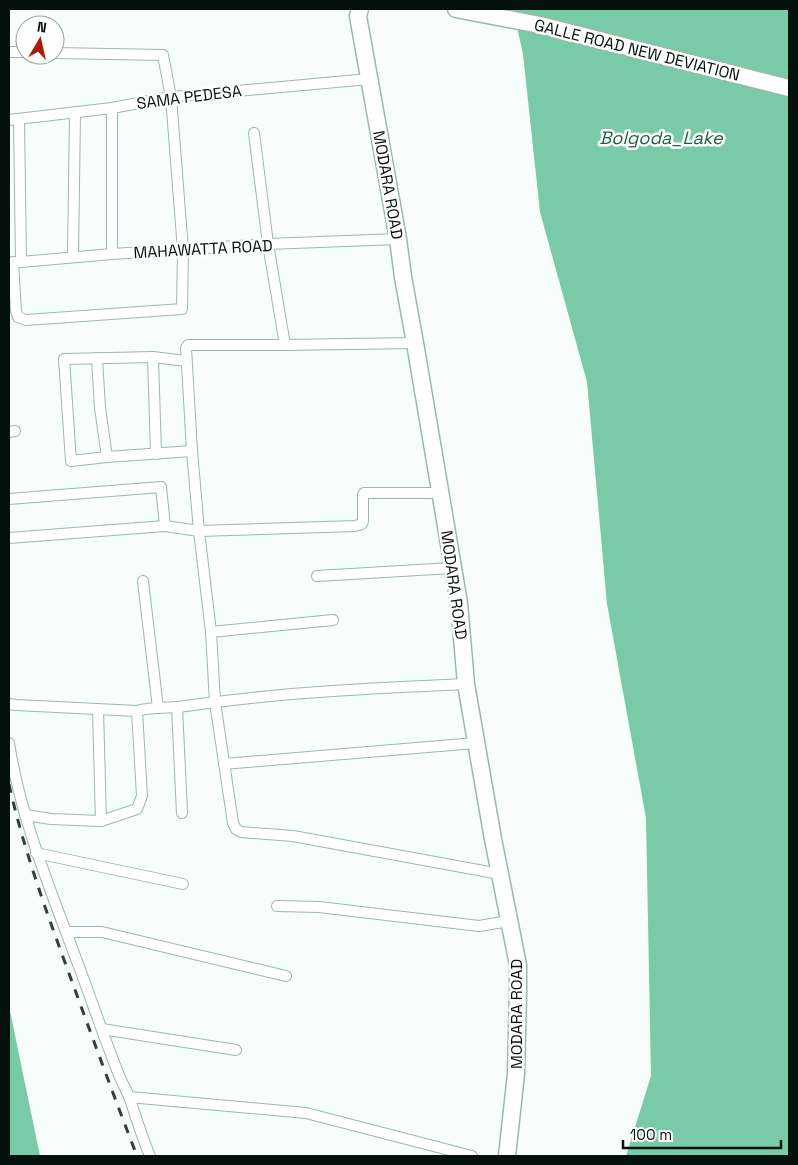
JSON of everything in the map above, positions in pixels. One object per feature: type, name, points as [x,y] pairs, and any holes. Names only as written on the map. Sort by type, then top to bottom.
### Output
[{"type":"main road","name":"GALLE ROAD NEW DEVIATION","points":[[456,9],[540,25],[789,88]]},
{"type":"main road","name":"MODARA ROAD","points":[[357,11],[398,239],[458,603],[466,684],[518,964],[516,1074],[507,1156]]},
{"type":"street","points":[[14,119],[14,262],[16,311],[18,317],[26,320],[182,309],[183,250],[171,97],[163,55],[65,53]]},
{"type":"street","name":"SAMA PEDESA","points":[[14,119],[112,108],[171,97],[369,79]]},
{"type":"street","points":[[112,108],[112,254]]},
{"type":"street","points":[[73,257],[75,112]]},
{"type":"street","points":[[254,133],[268,244],[285,345]]},
{"type":"street","name":"MAHAWATTA ROAD","points":[[14,262],[268,244],[398,239]]},
{"type":"street","points":[[415,343],[188,345],[186,348],[192,451],[211,632],[215,702],[233,823],[241,832],[293,836],[500,874]]},
{"type":"street","points":[[186,361],[153,357],[64,359],[71,461],[192,451]]},
{"type":"street","points":[[153,357],[156,454]]},
{"type":"street","points":[[96,358],[100,408],[107,457]]},
{"type":"street","points":[[9,499],[161,487],[165,526]]},
{"type":"street","points":[[9,538],[165,526],[199,532],[359,525],[363,521],[364,493],[440,493]]},
{"type":"street","points":[[317,576],[452,568]]},
{"type":"street","points":[[143,581],[158,708]]},
{"type":"street","points":[[211,632],[334,620]]},
{"type":"street","points":[[9,704],[16,706],[137,711],[147,708],[177,707],[311,692],[466,684]]},
{"type":"street","points":[[177,707],[182,813]]},
{"type":"street","points":[[98,710],[101,821]]},
{"type":"street","points":[[24,815],[51,819],[101,821],[137,809],[142,796],[137,711]]},
{"type":"street","points":[[9,743],[12,767],[36,853],[150,1156]]},
{"type":"street","points":[[224,764],[476,743]]},
{"type":"street","points":[[36,853],[183,884]]},
{"type":"street","points":[[277,906],[319,907],[479,926],[509,921]]},
{"type":"street","points":[[67,932],[102,932],[286,976]]},
{"type":"street","points":[[102,1029],[236,1050]]},
{"type":"street","points":[[129,1097],[306,1113],[472,1156]]},
{"type":"water","name":"Bolgoda_Lake","points":[[513,9],[789,9],[789,1156],[626,1156],[651,1076],[646,818],[607,604],[587,382],[540,212],[523,54]]},
{"type":"water","points":[[9,1006],[40,1156],[9,1156]]},
{"type":"railway","points":[[9,784],[21,831],[43,900],[137,1156]]}]
